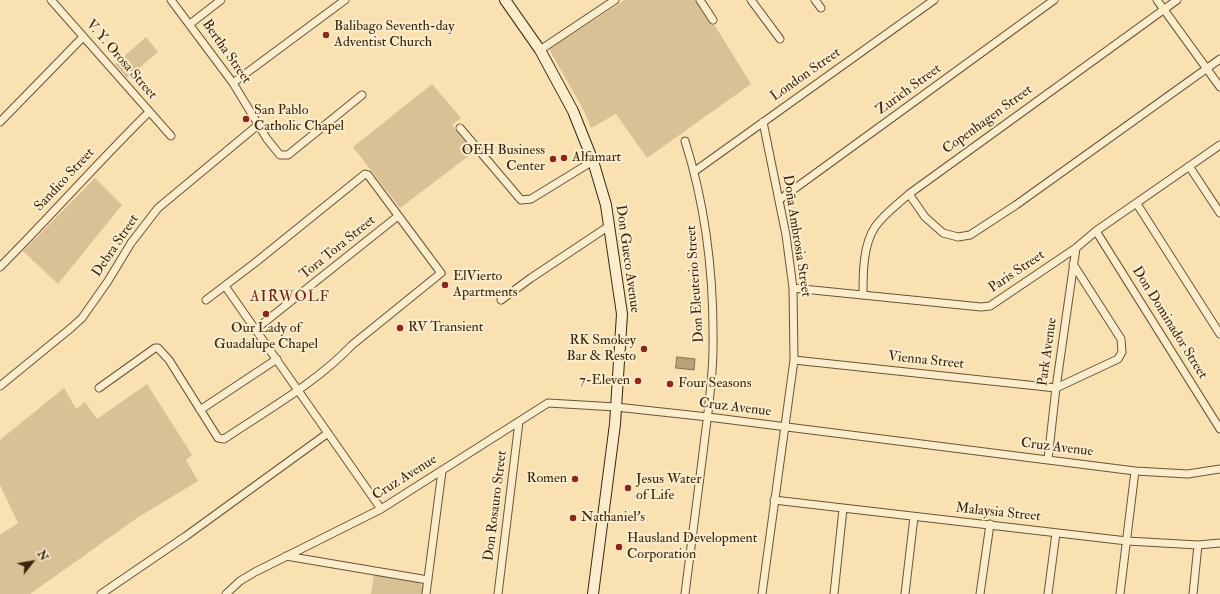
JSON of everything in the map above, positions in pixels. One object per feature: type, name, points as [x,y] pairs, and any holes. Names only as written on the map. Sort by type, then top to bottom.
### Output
[{"type":"main road","name":"Don Gueco Avenue","points":[[505,0],[540,50],[573,111],[593,161],[606,205],[622,314],[616,407],[593,594]]},
{"type":"street","name":"V. Y. Orosa Street","points":[[51,0],[149,112],[172,136]]},
{"type":"street","name":"Bertha Street","points":[[171,0],[233,83],[277,153],[284,156],[288,155],[362,95]]},
{"type":"street","points":[[190,24],[221,0]]},
{"type":"street","points":[[233,83],[345,0]]},
{"type":"street","points":[[540,50],[615,0]]},
{"type":"street","points":[[700,0],[713,20]]},
{"type":"street","points":[[751,0],[780,39]]},
{"type":"street","points":[[815,0],[821,8]]},
{"type":"street","name":"London Street","points":[[695,171],[724,152],[763,122],[934,0]]},
{"type":"street","name":"Zurich Street","points":[[779,200],[1054,0]]},
{"type":"street","points":[[1157,0],[1206,70],[1220,87]]},
{"type":"street","name":"Copenhagen Street","points":[[864,294],[863,273],[869,238],[875,227],[909,194],[1177,0]]},
{"type":"street","points":[[0,122],[83,37]]},
{"type":"street","points":[[909,194],[925,217],[943,233],[958,237],[970,235],[1016,205],[1094,148],[1220,60]]},
{"type":"street","name":"Sandico Street","points":[[0,267],[90,174],[114,146],[149,112]]},
{"type":"street","name":"Doña Ambrosia Street","points":[[762,594],[794,360],[793,288],[779,200],[763,122]]},
{"type":"street","name":"Debra Street","points":[[0,386],[82,318],[108,281],[131,243],[158,208],[258,125]]},
{"type":"street","points":[[460,128],[521,200],[531,199],[593,161]]},
{"type":"street","name":"Don Eleuterio Street","points":[[685,141],[695,171],[704,220],[711,280],[714,348],[708,417],[685,594]]},
{"type":"street","name":"Paris Street","points":[[793,288],[981,307],[990,306],[1076,248],[1096,231],[1220,145]]},
{"type":"street","points":[[1189,166],[1220,214]]},
{"type":"street","points":[[99,388],[155,348],[158,348],[169,360],[218,438],[224,439],[298,389],[340,357],[352,345],[440,276],[440,270],[368,175],[362,175],[206,300]]},
{"type":"street","points":[[1137,204],[1220,334]]},
{"type":"street","name":"Tora Tora Street","points":[[256,329],[398,216]]},
{"type":"street","points":[[502,300],[531,278],[609,226]]},
{"type":"street","name":"Don Dominador Street","points":[[1096,231],[1220,429]]},
{"type":"street","name":"Park Avenue","points":[[1048,459],[1056,388],[1076,248]]},
{"type":"street","points":[[1056,388],[1118,358],[1122,352],[1121,339],[1073,264]]},
{"type":"street","points":[[225,286],[277,358],[381,509]]},
{"type":"street","points":[[200,410],[277,358]]},
{"type":"street","name":"Vienna Street","points":[[794,360],[1056,388]]},
{"type":"street","name":"Cruz Avenue","points":[[226,594],[240,581],[286,556],[381,509],[548,403],[616,407],[708,417],[1135,471],[1188,474],[1220,469]]},
{"type":"street","name":"Don Rosauro Street","points":[[498,594],[519,422]]},
{"type":"street","points":[[101,594],[186,536],[328,433]]},
{"type":"street","points":[[426,594],[442,471]]},
{"type":"street","points":[[1120,594],[1135,471]]},
{"type":"street","name":"Malaysia Street","points":[[774,500],[1127,541],[1198,545],[1220,542]]},
{"type":"street","points":[[834,594],[843,509]]},
{"type":"street","points":[[904,594],[914,517]]},
{"type":"street","points":[[980,594],[990,524]]},
{"type":"street","points":[[1048,594],[1056,533]]},
{"type":"street","points":[[1193,594],[1198,545]]},
{"type":"street","points":[[286,556],[428,580]]},
{"type":"shaded area","points":[[625,0],[699,0],[751,84],[647,158],[616,114],[591,128],[583,109],[549,49]]},
{"type":"shaded area","points":[[146,37],[158,52],[127,78],[115,64]]},
{"type":"shaded area","points":[[432,84],[461,118],[452,125],[474,152],[400,208],[353,147]]},
{"type":"shaded area","points":[[95,178],[122,205],[58,284],[23,251]]},
{"type":"shaded area","points":[[677,357],[695,359],[694,370],[676,368]]},
{"type":"shaded area","points":[[147,384],[192,455],[186,460],[198,481],[137,518],[30,594],[0,594],[0,535],[18,523],[0,485],[0,440],[64,388],[76,409],[85,402],[97,419]]},
{"type":"shaded area","points":[[374,574],[416,580],[423,586],[423,594],[371,594]]},
{"type":"place","name":"Balibago Seventh-day Adventist Church","points":[[326,35]]},
{"type":"place","name":"San Pablo Catholic Chapel","points":[[246,119]]},
{"type":"place","name":"Alfamart","points":[[564,158]]},
{"type":"place","name":"OEH Business Center","points":[[553,159]]},
{"type":"place","name":"ElVierto Apartments","points":[[445,285]]},
{"type":"place","name":"Our Lady of Guadalupe Chapel","points":[[266,314]]},
{"type":"place","name":"RV Transient","points":[[400,328]]},
{"type":"place","name":"RK Smokey Bar & Resto","points":[[644,349]]},
{"type":"place","name":"7-Eleven","points":[[638,381]]},
{"type":"place","name":"Four Seasons","points":[[670,384]]},
{"type":"place","name":"Romen","points":[[575,479]]},
{"type":"place","name":"Jesus Water of Life","points":[[628,488]]},
{"type":"place","name":"Nathaniel's","points":[[573,518]]},
{"type":"place","name":"Hausland Development Corporation","points":[[619,547]]},
{"type":"district","name":"AIRWOLF","points":[[290,298]]}]
